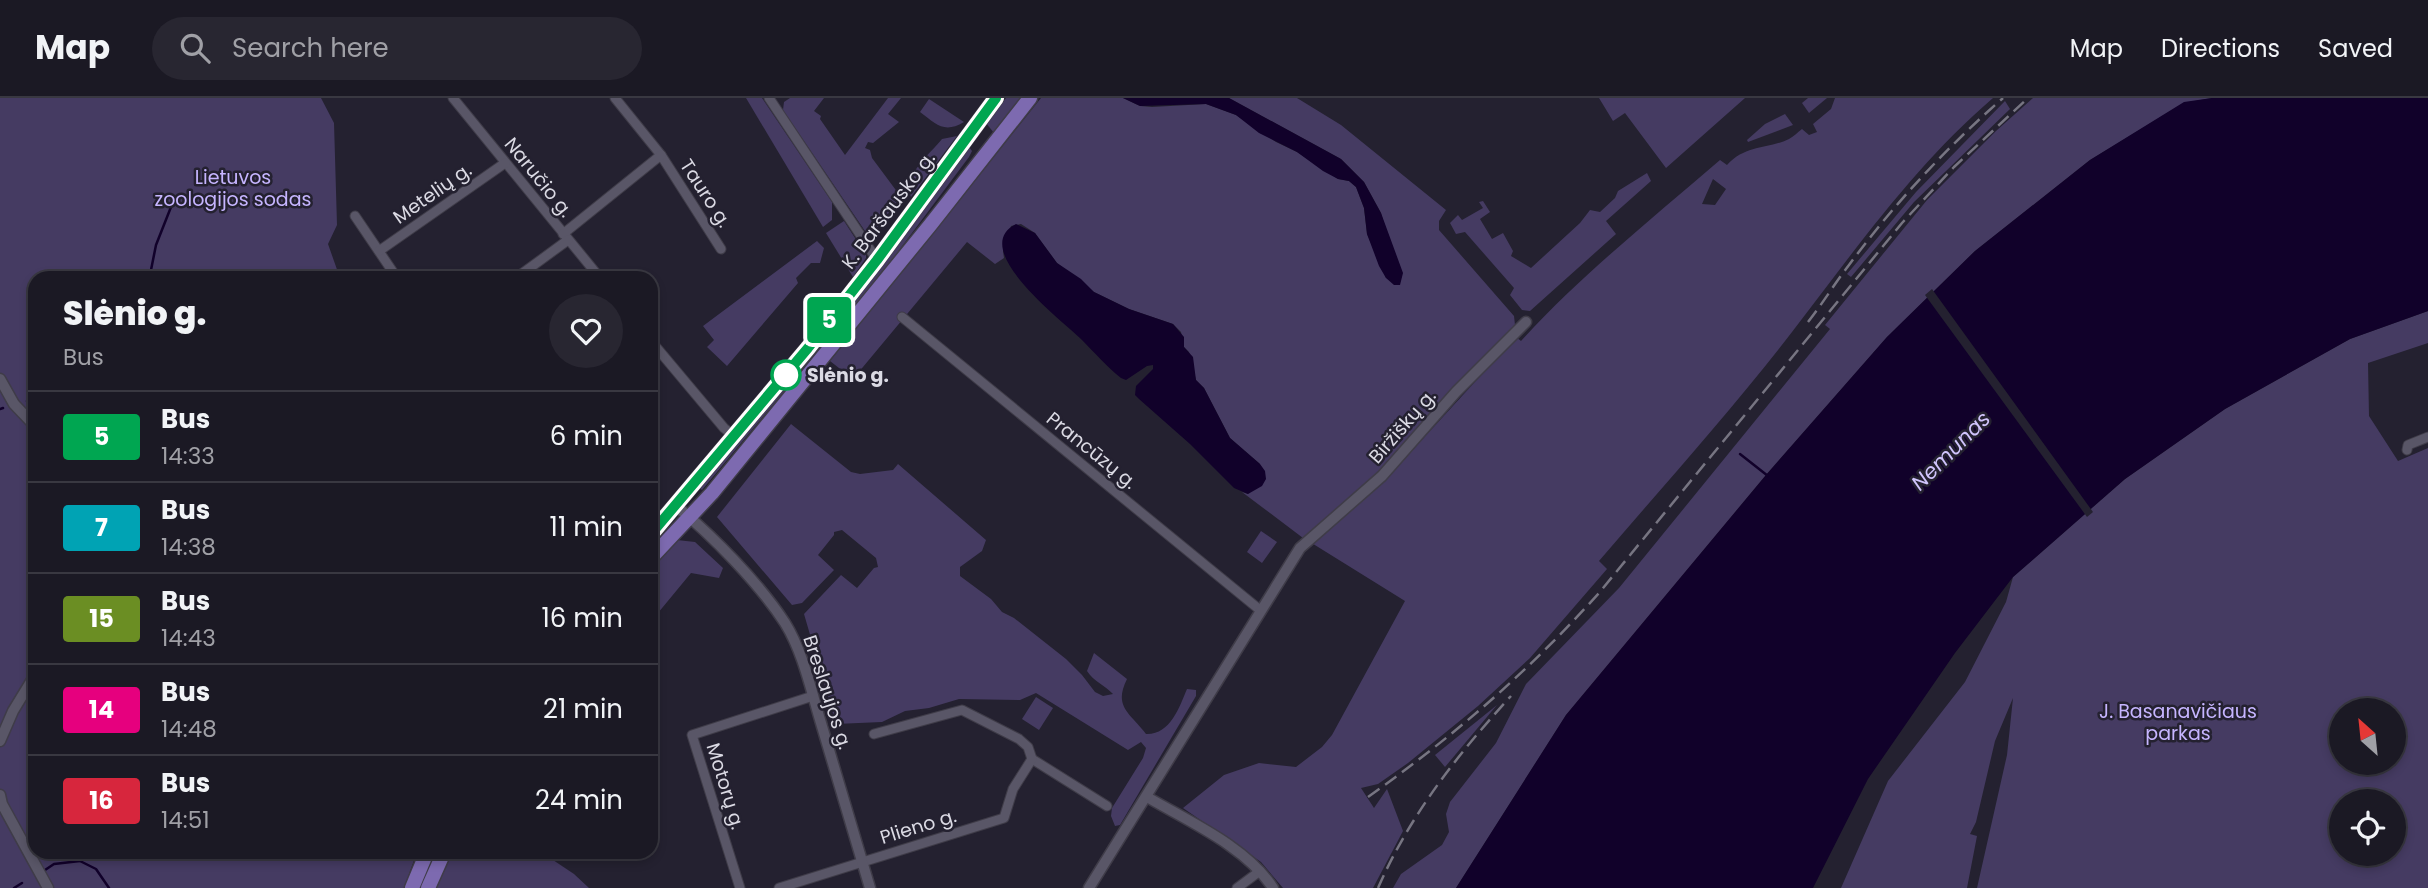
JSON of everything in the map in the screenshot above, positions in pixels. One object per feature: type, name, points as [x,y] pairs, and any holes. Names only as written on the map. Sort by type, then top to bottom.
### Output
[{"type":"main road","name":"K. Baršausko g.","points":[[658,517],[675,505],[808,348],[877,260],[996,98]]},
{"type":"main road","name":"K. Baršausko g.","points":[[658,550],[712,494],[1030,98]]},
{"type":"main road","points":[[976,125],[996,141]]},
{"type":"main road","points":[[412,888],[424,859]]},
{"type":"main road","points":[[428,888],[441,859]]},
{"type":"street","name":"Naručio g.","points":[[453,98],[594,271]]},
{"type":"street","name":"Tauro g.","points":[[615,98],[661,155],[721,249]]},
{"type":"street","points":[[769,98],[877,260]]},
{"type":"street","name":"Tauro g.","points":[[525,271],[661,155]]},
{"type":"street","name":"Metelių g.","points":[[379,251],[505,163]]},
{"type":"street","points":[[355,216],[392,271]]},
{"type":"street","name":"Prancūzų g.","points":[[902,317],[1260,610]]},
{"type":"street","name":"Biržiškų g.","points":[[1260,610],[1300,548],[1382,476],[1456,392],[1526,322]]},
{"type":"street","points":[[658,349],[724,428],[734,436]]},
{"type":"street","points":[[0,379],[14,404],[28,418]]},
{"type":"street","points":[[2407,450],[2408,445],[2428,437]]},
{"type":"street","name":"Breslaujos g.","points":[[675,505],[752,581],[784,622],[793,639],[813,696],[870,888]]},
{"type":"street","points":[[1089,888],[1260,610]]},
{"type":"street","points":[[0,741],[3,730],[28,687]]},
{"type":"street","name":"Motorų g.","points":[[740,888],[692,735],[813,696]]},
{"type":"street","points":[[874,734],[962,710],[1019,739],[1028,747],[1032,759],[1107,806]]},
{"type":"street","name":"Plieno g.","points":[[779,888],[1004,818],[1013,789],[1032,759]]},
{"type":"street","points":[[0,795],[2,804],[28,851]]},
{"type":"street","points":[[1147,797],[1213,836],[1260,871],[1273,888]]},
{"type":"street","points":[[32,859],[48,888]]},
{"type":"street","points":[[1237,888],[1260,871]]},
{"type":"green space","name":"Lietuvos zoologijos sodas","points":[[0,98],[321,98],[334,123],[337,225],[328,244],[338,271],[28,271],[28,859],[414,859],[404,888],[0,888]]},
{"type":"green space","points":[[746,98],[762,98],[832,202],[832,220],[823,227]]},
{"type":"green space","points":[[790,98],[824,98],[814,111],[821,116],[820,119],[845,155],[888,98],[901,98],[888,114],[899,122],[873,143],[868,142],[865,148],[870,150],[872,158],[901,197],[874,232],[867,234],[783,110],[784,102]]},
{"type":"green space","points":[[1006,98],[1022,98],[994,133],[986,123]]},
{"type":"green space","points":[[1041,98],[1123,98],[1140,106],[1152,107],[1206,104],[1236,115],[1276,142],[1356,187],[1364,208],[1367,234],[1386,278],[1388,237],[1381,213],[1364,182],[1341,159],[1229,98],[1297,98],[1341,125],[1446,210],[1439,221],[1439,230],[1514,316],[1515,325],[1442,402],[1384,469],[1303,538],[1242,492],[1248,494],[1260,464],[1230,438],[1204,388],[1196,380],[1181,332],[1173,324],[1129,309],[1094,292],[1057,263],[1035,233],[1021,224],[1011,226],[1003,251],[1004,258],[995,264],[967,242],[853,379],[830,361]]},
{"type":"green space","points":[[1599,98],[1745,98],[1666,168],[1625,113],[1613,121]]},
{"type":"green space","points":[[1808,98],[1827,98],[1809,113],[1802,103]]},
{"type":"green space","points":[[1835,98],[1993,98],[1937,152],[1886,210],[1745,390],[1599,561],[1607,569],[1530,658],[1478,706],[1408,763],[1378,784],[1361,788],[1374,808],[1387,789],[1403,831],[1373,888],[1283,888],[1261,862],[1183,808],[1224,775],[1259,763],[1296,767],[1322,747],[1332,735],[1405,601],[1310,542],[1386,479],[1516,337],[1521,341],[1593,270],[1720,160],[1727,165],[1749,150],[1789,139],[1802,129],[1809,135],[1817,132],[1813,124],[1831,109]],"holes":[[[1713,179],[1726,189],[1715,205],[1702,204]]]},
{"type":"green space","points":[[2033,98],[2212,98],[2184,103],[2090,160],[1975,251],[1887,337],[1766,475],[1566,715],[1456,888],[1393,888],[1401,874],[1442,845],[1449,832],[1446,814],[1450,802],[1496,743],[1526,684],[1619,588],[1830,329],[1825,325],[1927,200]]},
{"type":"green space","points":[[929,99],[964,122],[951,127],[936,124],[920,112]]},
{"type":"green space","points":[[2005,101],[2010,109],[1914,202],[1851,277],[1847,274],[1916,192]]},
{"type":"green space","points":[[1785,114],[1793,125],[1748,142],[1747,140],[1765,124]]},
{"type":"green space","points":[[957,136],[911,197],[910,182],[918,166],[942,139]]},
{"type":"green space","points":[[969,147],[972,151],[969,157],[879,277],[702,490],[699,488],[857,297]]},
{"type":"green space","points":[[1647,173],[1651,181],[1606,221],[1616,234],[1530,311],[1522,310],[1510,295],[1514,288],[1465,232],[1456,234],[1450,223],[1458,215],[1462,220],[1483,208],[1479,202],[1483,201],[1490,212],[1480,219],[1492,239],[1503,233],[1513,251],[1511,256],[1531,268],[1580,223],[1590,210],[1600,212],[1615,198],[1618,191]]},
{"type":"green space","points":[[844,221],[866,255],[853,277],[826,233]]},
{"type":"green space","points":[[817,241],[824,248],[820,263],[811,263],[796,278],[798,283],[727,366],[707,347],[714,340],[703,326]]},
{"type":"green space","name":"J. Basanavičiaus parkas","points":[[2428,311],[2428,343],[2368,363],[2369,416],[2398,461],[2428,448],[2428,888],[1977,888],[2007,755],[2013,698],[1995,741],[1976,822],[1970,834],[1977,836],[1967,888],[1841,888],[1888,781],[1965,682],[2006,602],[2013,577],[2125,479],[2225,409],[2350,339]]},
{"type":"green space","points":[[791,424],[851,472],[860,474],[893,470],[898,464],[986,540],[982,551],[960,567],[960,576],[991,599],[1002,612],[1014,618],[1066,659],[1095,692],[1103,696],[1113,694],[1087,671],[1094,653],[1127,679],[1122,696],[1125,709],[1146,734],[1161,730],[1167,725],[1177,712],[1187,689],[1196,690],[1196,696],[1120,825],[1115,826],[1111,816],[1112,808],[1143,758],[1146,748],[1141,742],[1128,750],[1036,693],[1020,700],[959,699],[929,708],[905,711],[882,722],[836,724],[804,614],[841,575],[857,588],[874,568],[878,567],[876,558],[842,530],[834,532],[818,555],[834,570],[802,603],[792,605],[717,517]]},
{"type":"green space","points":[[1261,531],[1277,542],[1262,563],[1247,552]]},
{"type":"green space","points":[[677,540],[695,542],[723,568],[719,578],[691,573],[658,613],[658,562]]},
{"type":"green space","points":[[1036,697],[1053,708],[1039,730],[1022,719]]},
{"type":"green space","points":[[1497,705],[1445,767],[1435,755]]},
{"type":"green space","points":[[450,859],[552,859],[589,888],[435,888]]},
{"type":"water","points":[[1123,98],[1229,98],[1341,159],[1364,182],[1381,213],[1403,273],[1400,285],[1394,285],[1386,278],[1379,266],[1367,234],[1364,208],[1356,187],[1349,181],[1323,171],[1297,152],[1259,133],[1236,115],[1206,104],[1140,106]]},
{"type":"water","name":"Nemunas","points":[[2212,98],[2428,98],[2428,311],[2350,339],[2225,409],[2125,479],[2013,577],[1955,653],[1868,779],[1813,888],[1456,888],[1566,715],[1766,475],[1887,337],[1975,251],[2090,160],[2184,102]]},
{"type":"water","points":[[1016,224],[1035,233],[1057,263],[1081,279],[1094,292],[1129,309],[1173,324],[1184,337],[1184,347],[1193,357],[1196,380],[1204,388],[1230,438],[1265,471],[1266,479],[1262,486],[1248,494],[1234,488],[1135,395],[1136,386],[1153,369],[1153,365],[1126,380],[1121,378],[1023,284],[1010,267],[1003,250],[1004,235]]},
{"type":"pier","points":[[1932,289],[2093,512],[2087,517],[1925,295]]},
{"type":"waterway","points":[[151,271],[156,245],[171,207]]},
{"type":"waterway","points":[[1740,454],[1768,476]]},
{"type":"waterway","points":[[80,859],[96,869],[109,888]]},
{"type":"waterway","points":[[45,870],[54,864],[80,861]]},
{"type":"waterway","points":[[14,888],[22,883]]},
{"type":"railway","points":[[1808,322],[1866,242],[1903,198],[1942,156],[2003,98]]},
{"type":"railway","points":[[1368,797],[1489,702],[1572,622],[1599,593],[1902,223],[1954,167],[2028,98]]},
{"type":"railway","points":[[1378,888],[1405,836],[1436,787],[1511,696]]},
{"type":"bus line","name":"5","points":[[658,526],[808,348],[877,260],[996,98]]},
{"type":"place","name":"Slėnio g.","points":[[786,375]]}]
